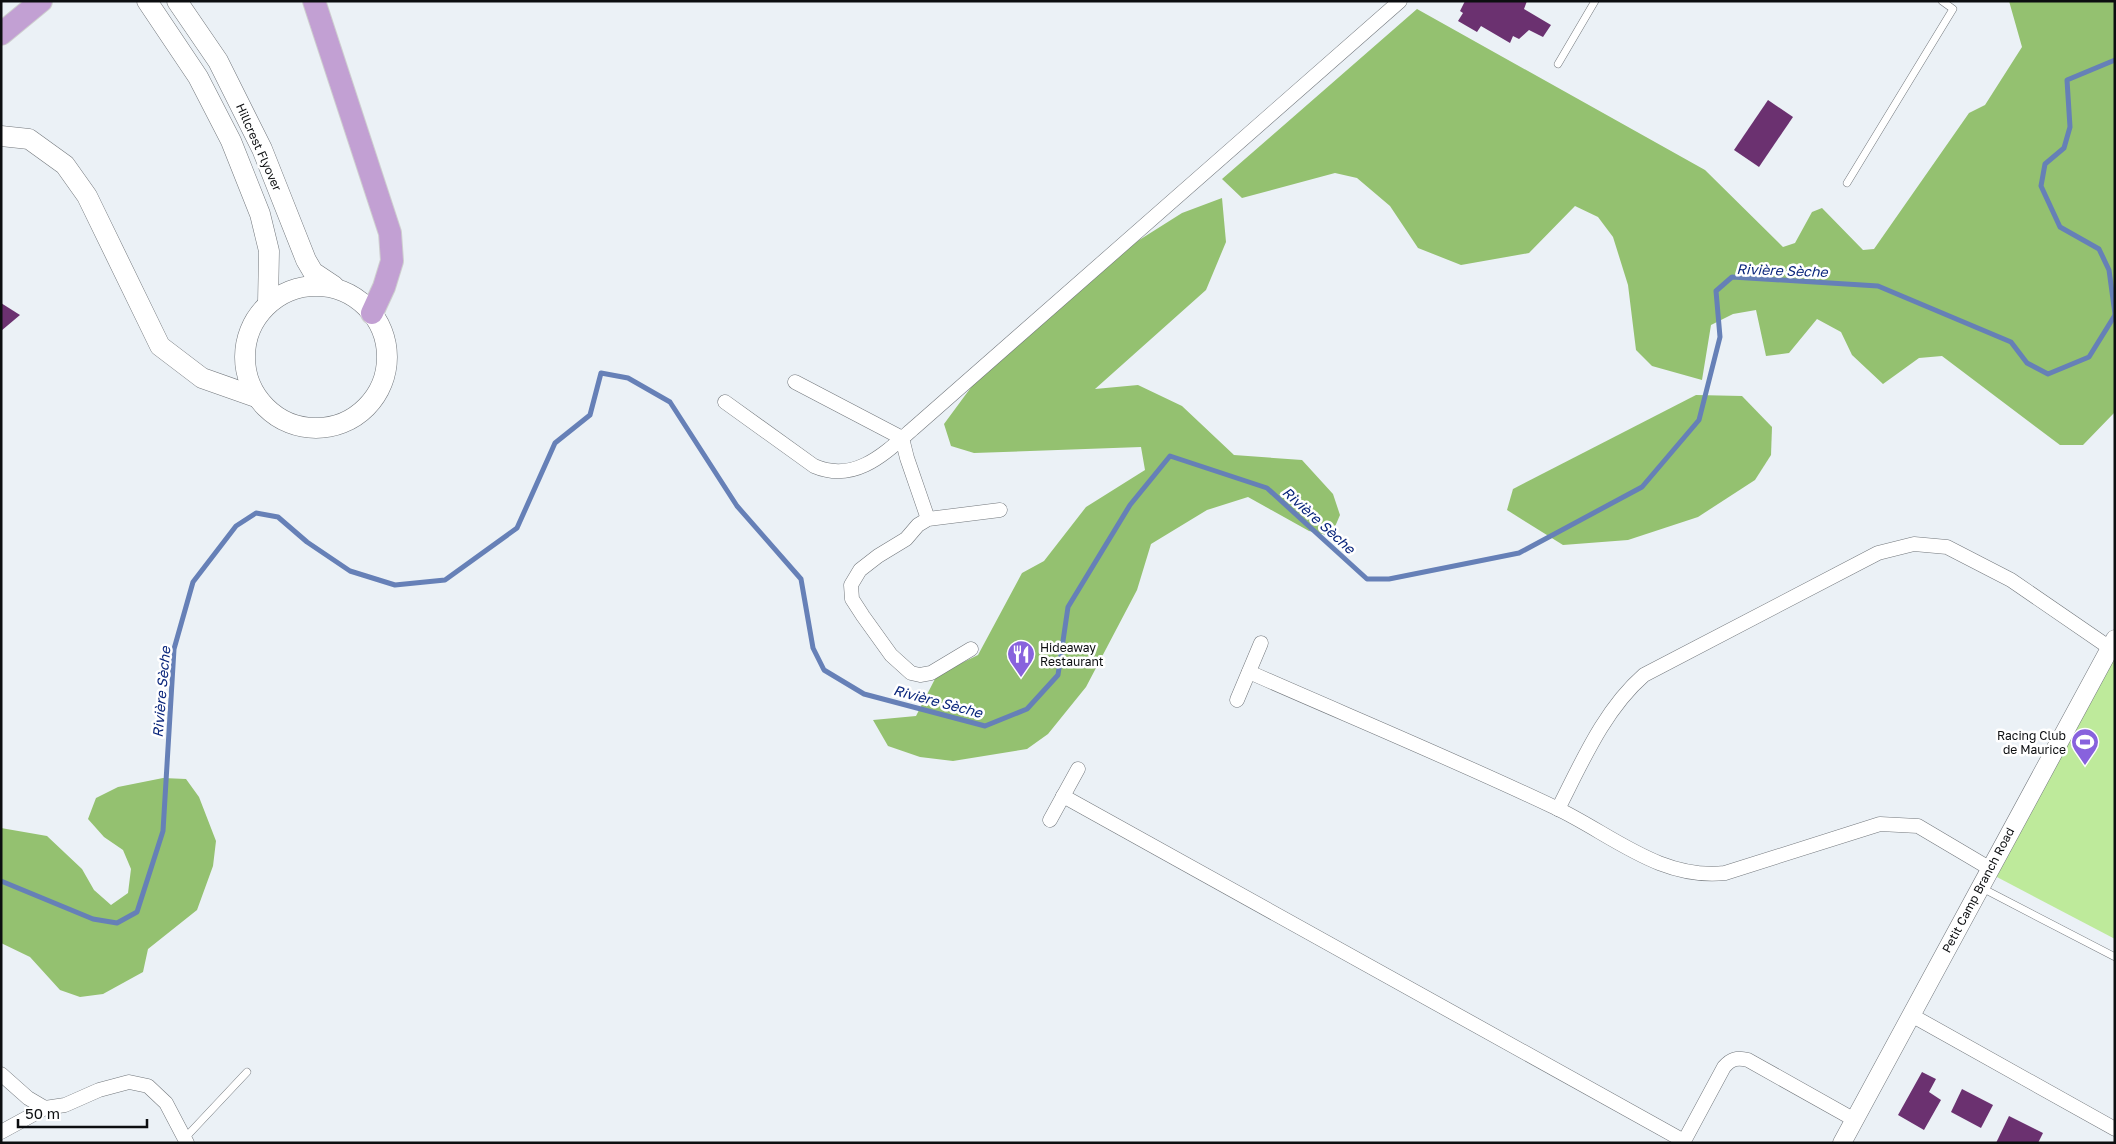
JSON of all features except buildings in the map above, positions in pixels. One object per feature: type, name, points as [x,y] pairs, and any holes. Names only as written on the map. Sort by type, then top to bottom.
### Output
[{"type":"highway","points":[[1,34],[41,1]]},
{"type":"highway","points":[[314,1],[390,233],[392,261],[384,287],[372,313]]},
{"type":"main road","name":"Hillcrest Flyover","points":[[148,1],[198,77],[231,141],[260,214],[268,251],[268,304]]},
{"type":"main road","name":"Hillcrest Flyover","points":[[177,1],[218,61],[258,140],[306,260],[313,272],[338,289]]},
{"type":"main road","points":[[1,136],[29,139],[65,165],[87,196],[160,346],[202,378],[256,397]]},
{"type":"main road","points":[[319,286],[338,289],[356,298],[372,313],[384,336],[387,361],[381,386],[367,408],[346,423],[322,430],[297,427],[274,416],[256,397],[246,374],[244,348],[252,324],[268,304],[283,293],[301,287],[319,286]]},
{"type":"street","points":[[725,402],[814,466],[828,472],[856,469],[871,462],[902,438],[1391,3]]},
{"type":"street","points":[[795,382],[902,438],[928,519]]},
{"type":"street","points":[[971,650],[931,673],[920,675],[911,673],[891,655],[852,599],[851,584],[860,570],[878,556],[906,539],[918,525],[928,519],[1000,510]]},
{"type":"street","points":[[1558,809],[1604,724],[1621,698],[1644,675],[1878,553],[1914,544],[1947,547],[2011,580],[2112,644]]},
{"type":"street","points":[[1237,700],[1261,643]]},
{"type":"street","name":"Petit Camp Branch Road","points":[[1842,1143],[1989,868],[2112,644]]},
{"type":"street","points":[[1248,672],[1558,809],[1656,863],[1687,872],[1714,874],[1738,870],[1880,824],[1918,826],[1989,868]]},
{"type":"street","points":[[1050,820],[1078,769]]},
{"type":"street","points":[[1063,796],[1684,1142],[1724,1067],[1735,1058],[1748,1060],[1855,1120]]},
{"type":"street","points":[[1911,1015],[2115,1130]]},
{"type":"street","points":[[1,1074],[28,1098],[45,1108]]},
{"type":"street","points":[[1,1132],[45,1108],[64,1105],[99,1090],[129,1082],[148,1086],[166,1103],[186,1140]]},
{"type":"lane","points":[[1558,64],[1595,1]]},
{"type":"lane","points":[[1846,183],[1952,9],[1942,1]]},
{"type":"lane","points":[[1979,887],[2115,957]]},
{"type":"lane","points":[[186,1140],[247,1072]]},
{"type":"green space","points":[[2009,1],[2115,1],[2115,412],[2083,445],[2060,445],[1942,356],[1919,358],[1883,384],[1852,355],[1841,332],[1817,319],[1789,353],[1766,356],[1756,310],[1733,314],[1711,325],[1702,380],[1652,366],[1636,350],[1628,285],[1613,237],[1598,217],[1575,206],[1529,253],[1461,265],[1418,248],[1390,206],[1357,178],[1335,173],[1242,198],[1222,179],[1417,9],[1705,170],[1783,247],[1795,243],[1812,212],[1822,208],[1863,250],[1874,249],[1969,113],[1985,105],[2022,47]]},
{"type":"green space","points":[[1222,198],[1226,242],[1206,290],[1095,389],[1138,385],[1182,406],[1234,455],[1302,460],[1333,494],[1340,515],[1331,536],[1309,531],[1248,497],[1207,510],[1151,544],[1137,590],[1086,687],[1048,734],[1027,749],[953,761],[920,757],[888,746],[873,720],[916,716],[937,675],[978,655],[1022,573],[1044,561],[1086,507],[1145,470],[1141,447],[974,453],[951,446],[944,424],[972,386],[1125,249],[1182,213]]},
{"type":"green space","points":[[1696,395],[1742,396],[1772,427],[1771,455],[1755,480],[1698,517],[1628,540],[1563,545],[1507,510],[1513,489]]},
{"type":"green space","name":"Racing Club de Maurice","points":[[2115,656],[2115,939],[1995,876]]},
{"type":"green space","points":[[163,778],[186,779],[199,797],[216,841],[213,866],[197,910],[148,949],[143,972],[103,994],[80,997],[60,990],[30,957],[1,943],[1,828],[47,836],[82,869],[94,890],[111,905],[128,893],[131,869],[123,850],[104,837],[88,819],[96,798],[118,787]]},
{"type":"waterway","name":"Rivière Sèche","points":[[2115,60],[2067,80],[2070,127],[2064,148],[2045,164],[2041,186],[2060,227],[2099,249],[2109,270],[2115,314]]},
{"type":"waterway","name":"Rivière Sèche","points":[[1,881],[93,919],[117,923],[137,912],[163,831],[174,649],[193,582],[236,526],[256,513],[278,517],[307,542],[350,571],[395,585],[445,580],[517,528],[555,443],[590,415],[601,373],[628,378],[670,402],[737,506],[801,579],[813,648],[824,670],[864,694],[985,726],[1027,709],[1058,675],[1068,607],[1130,505],[1170,456],[1267,488],[1367,579],[1389,579],[1519,553],[1642,487],[1699,420],[1720,337],[1716,291],[1732,277],[1878,286],[2011,342],[2027,363],[2048,374],[2089,357],[2115,315]]},
{"type":"place","name":"Hideaway Restaurant","points":[[1021,678]]},
{"type":"place","name":"Racing Club de Maurice","points":[[2085,766]]}]
